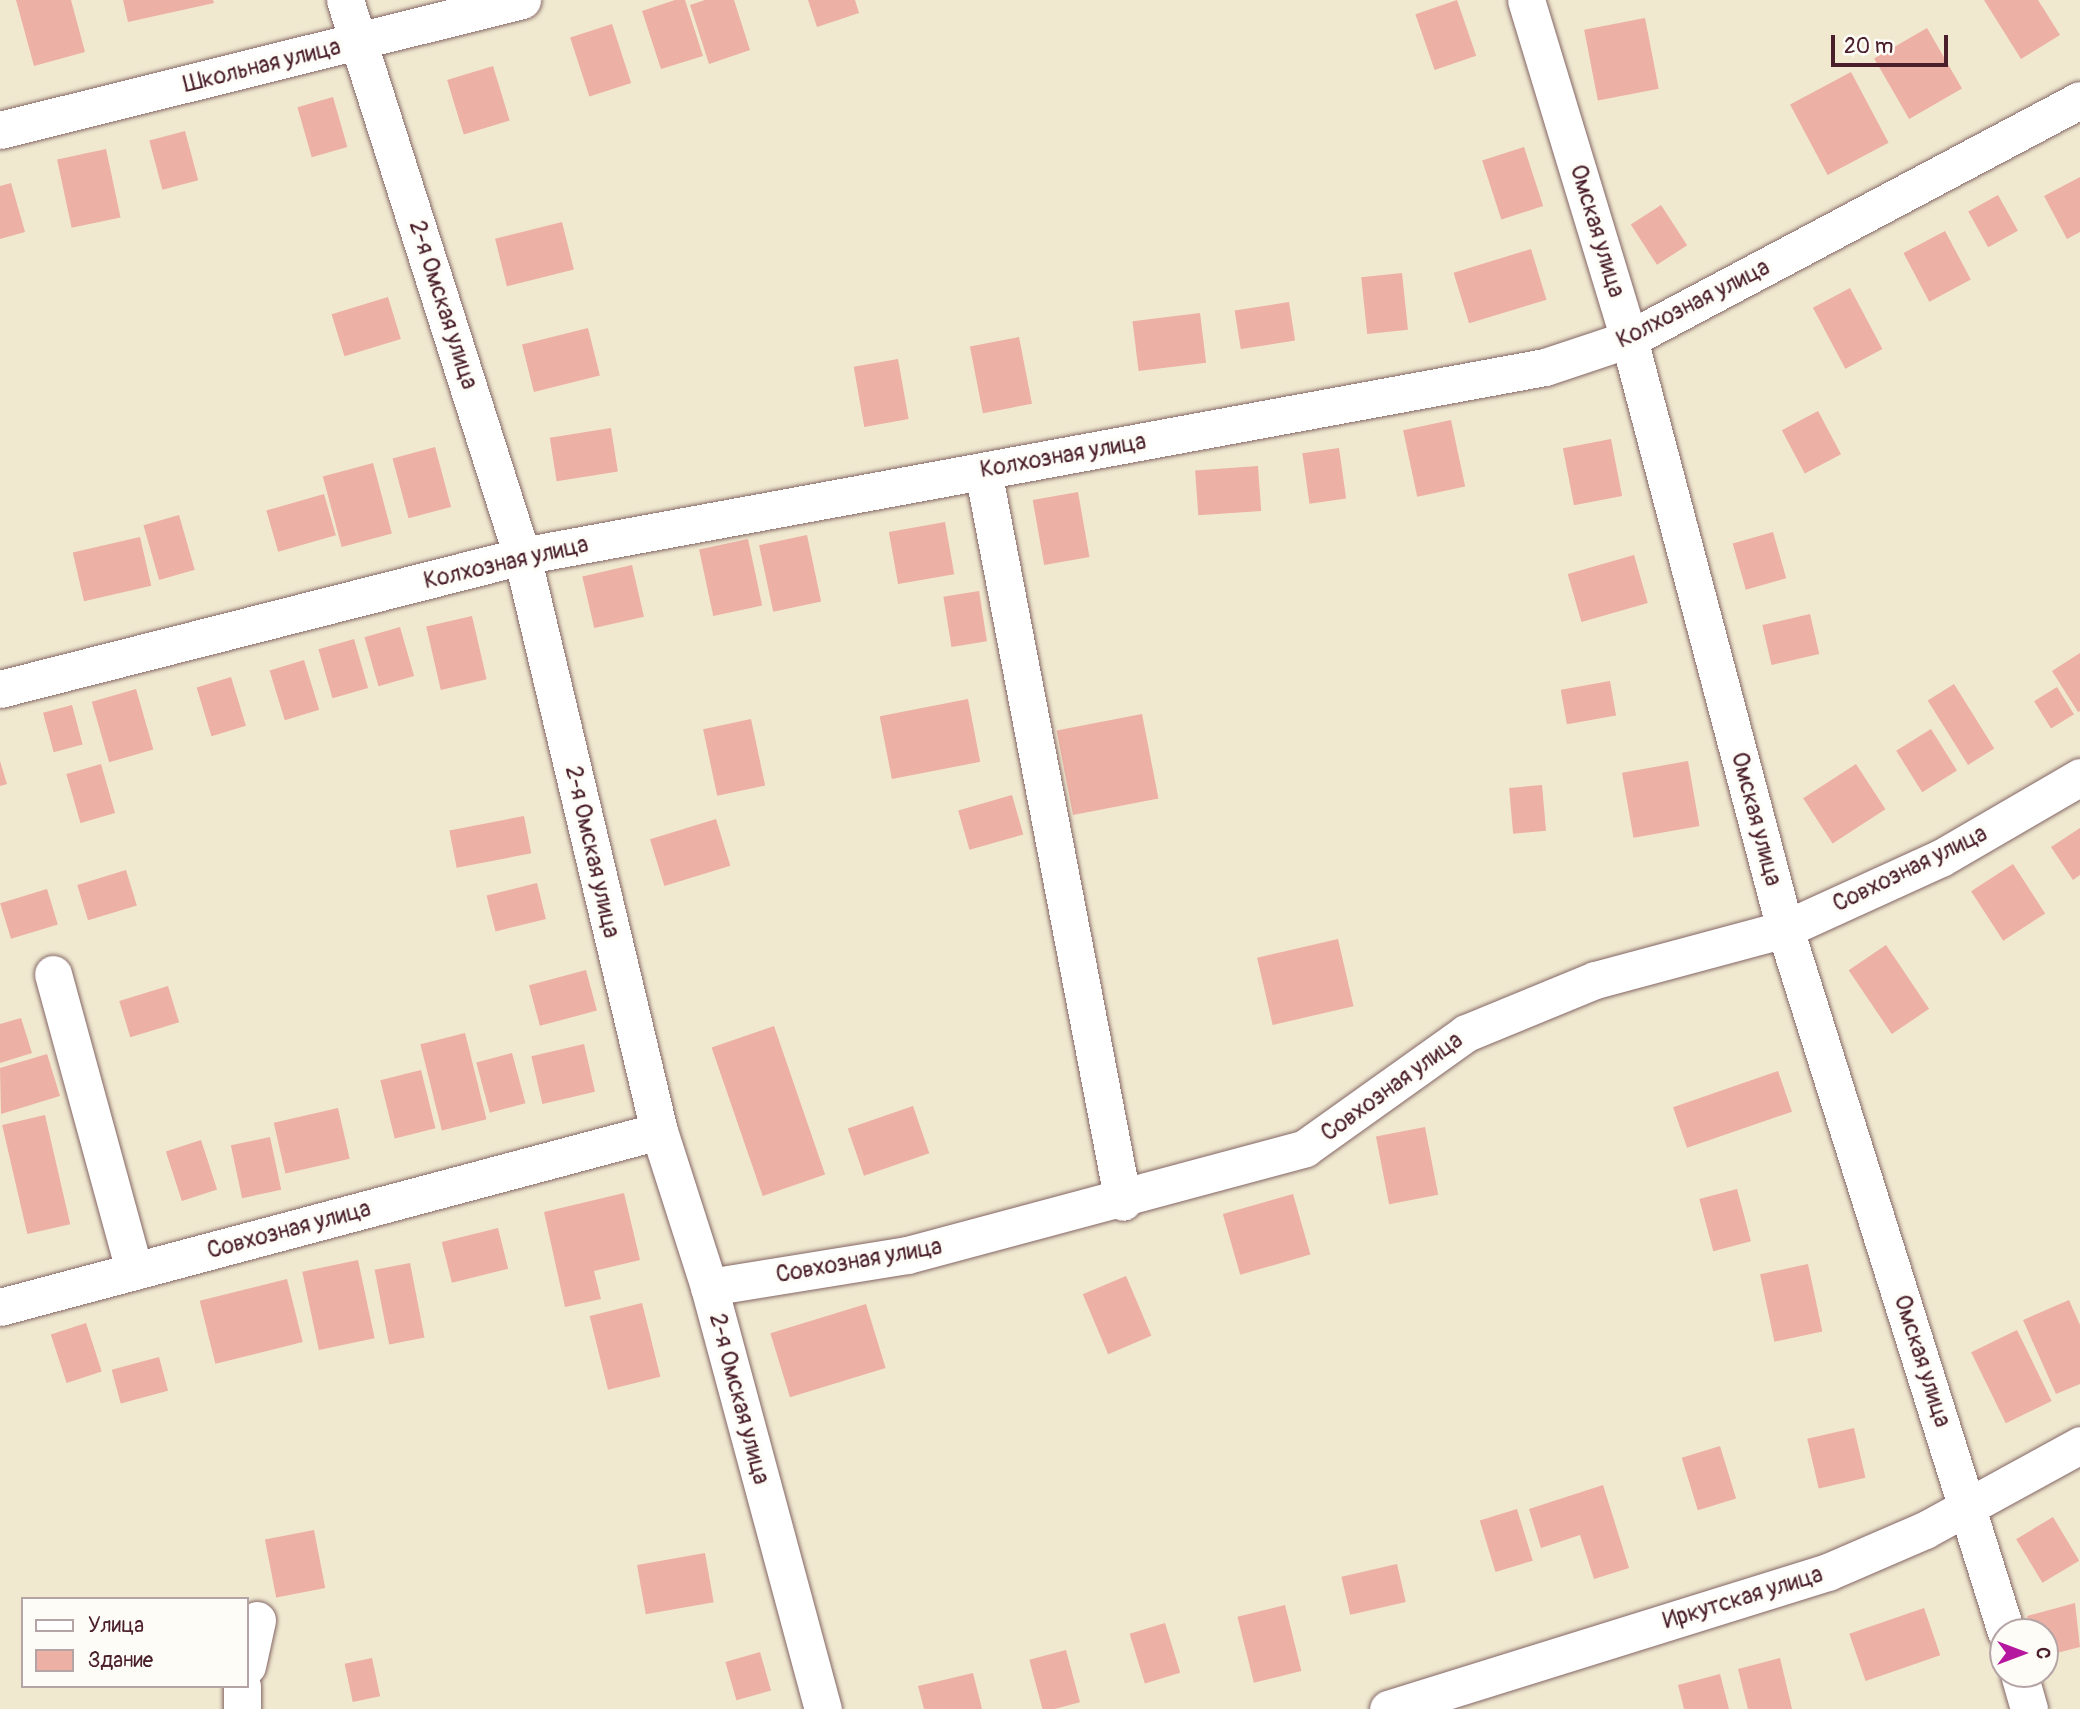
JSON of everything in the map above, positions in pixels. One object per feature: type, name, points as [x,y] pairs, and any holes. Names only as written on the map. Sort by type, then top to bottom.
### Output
[{"type":"street","name":"2-я Омская улица","points":[[345,0],[522,556],[659,1131],[709,1287],[823,1709]]},
{"type":"street","name":"Школьная улица","points":[[0,130],[360,43],[522,0]]},
{"type":"street","name":"Омская улица","points":[[1527,0],[1629,339],[1785,929],[2002,1618]]},
{"type":"street","name":"Колхозная улица","points":[[0,689],[522,556],[1545,367],[1629,339],[2080,100]]},
{"type":"street","points":[[983,471],[1123,1202]]},
{"type":"street","name":"Совхозная улица","points":[[709,1287],[907,1255],[1123,1202],[1305,1148],[1466,1033],[1517,1009],[1595,980],[1785,929],[1941,859],[2080,777]]},
{"type":"street","points":[[53,974],[134,1271]]},
{"type":"street","name":"Совхозная улица","points":[[0,1307],[659,1131]]},
{"type":"street","name":"Иркутская улица","points":[[1388,1709],[1828,1572],[1968,1504],[2080,1445]]},
{"type":"street","points":[[248,1660],[257,1620]]},
{"type":"street","points":[[242,1688],[242,1709]]},
{"type":"street","points":[[2023,1688],[2029,1709]]},
{"type":"building","points":[[16,0],[71,0],[85,52],[34,66]]},
{"type":"building","points":[[123,0],[213,0],[214,3],[128,22]]},
{"type":"building","points":[[675,0],[685,0],[703,56],[661,69],[642,11]]},
{"type":"building","points":[[705,0],[734,0],[750,50],[709,64],[690,5]]},
{"type":"building","points":[[808,0],[855,0],[859,13],[817,27]]},
{"type":"building","points":[[1457,0],[1476,56],[1435,70],[1415,14]]},
{"type":"building","points":[[1984,0],[2038,0],[2060,35],[2021,59]]},
{"type":"building","points":[[1645,18],[1659,89],[1598,101],[1584,30]]},
{"type":"building","points":[[612,24],[631,83],[589,97],[570,38]]},
{"type":"building","points":[[1927,28],[1962,89],[1909,119],[1874,58]]},
{"type":"building","points":[[493,66],[510,121],[464,135],[447,80]]},
{"type":"building","points":[[1851,72],[1889,143],[1828,175],[1790,104]]},
{"type":"building","points":[[333,97],[347,147],[312,157],[297,107]]},
{"type":"building","points":[[185,131],[198,180],[162,190],[149,141]]},
{"type":"building","points":[[1524,147],[1543,206],[1501,220],[1482,161]]},
{"type":"building","points":[[106,149],[121,217],[72,228],[57,159]]},
{"type":"building","points":[[2080,177],[2080,232],[2067,239],[2044,196]]},
{"type":"building","points":[[11,183],[25,232],[0,239],[0,186]]},
{"type":"building","points":[[1998,195],[2018,231],[1988,247],[1968,211]]},
{"type":"building","points":[[1661,205],[1687,245],[1657,265],[1631,225]]},
{"type":"building","points":[[562,222],[574,270],[507,286],[495,239]]},
{"type":"building","points":[[1945,231],[1971,280],[1929,302],[1904,253]]},
{"type":"building","points":[[1531,249],[1546,300],[1469,323],[1454,273]]},
{"type":"building","points":[[1402,273],[1408,330],[1367,334],[1361,277]]},
{"type":"building","points":[[1850,288],[1882,349],[1845,369],[1813,308]]},
{"type":"building","points":[[388,297],[401,339],[344,356],[332,314]]},
{"type":"building","points":[[1289,302],[1295,341],[1241,349],[1235,311]]},
{"type":"building","points":[[1200,313],[1206,363],[1139,371],[1133,321]]},
{"type":"building","points":[[588,328],[600,376],[534,392],[522,344]]},
{"type":"building","points":[[1019,337],[1032,404],[983,413],[970,347]]},
{"type":"building","points":[[898,359],[909,419],[864,427],[854,367]]},
{"type":"building","points":[[1818,411],[1841,454],[1805,474],[1782,430]]},
{"type":"building","points":[[1451,420],[1465,487],[1417,497],[1403,430]]},
{"type":"building","points":[[611,428],[618,471],[557,481],[550,438]]},
{"type":"building","points":[[1611,439],[1622,496],[1574,505],[1563,448]]},
{"type":"building","points":[[435,447],[451,507],[409,518],[392,458]]},
{"type":"building","points":[[1339,448],[1346,499],[1309,504],[1302,453]]},
{"type":"building","points":[[373,463],[392,534],[342,547],[323,476]]},
{"type":"building","points":[[1258,466],[1261,511],[1198,515],[1195,470]]},
{"type":"building","points":[[1078,492],[1089,557],[1044,565],[1033,500]]},
{"type":"building","points":[[324,494],[336,535],[278,552],[266,511]]},
{"type":"building","points":[[179,515],[195,570],[159,580],[143,525]]},
{"type":"building","points":[[945,522],[954,574],[898,584],[889,532]]},
{"type":"building","points":[[1773,532],[1786,578],[1746,590],[1733,544]]},
{"type":"building","points":[[807,535],[821,602],[773,612],[759,545]]},
{"type":"building","points":[[140,537],[151,586],[84,601],[73,553]]},
{"type":"building","points":[[748,539],[762,606],[713,616],[699,549]]},
{"type":"building","points":[[1634,555],[1648,603],[1581,622],[1568,574]]},
{"type":"building","points":[[632,565],[644,617],[594,628],[582,576]]},
{"type":"building","points":[[979,591],[987,641],[951,647],[943,597]]},
{"type":"building","points":[[1810,614],[1819,654],[1771,665],[1762,625]]},
{"type":"building","points":[[472,616],[487,679],[441,690],[426,627]]},
{"type":"building","points":[[400,627],[414,676],[378,686],[364,637]]},
{"type":"building","points":[[354,639],[368,688],[332,698],[318,649]]},
{"type":"building","points":[[2080,653],[2080,711],[2078,712],[2052,671]]},
{"type":"building","points":[[304,660],[319,710],[285,720],[270,671]]},
{"type":"building","points":[[231,677],[246,726],[211,736],[197,688]]},
{"type":"building","points":[[1610,681],[1616,715],[1567,724],[1561,690]]},
{"type":"building","points":[[1954,684],[1994,748],[1968,765],[1928,700]]},
{"type":"building","points":[[2057,687],[2074,714],[2051,728],[2034,701]]},
{"type":"building","points":[[136,689],[153,750],[109,762],[92,702]]},
{"type":"building","points":[[968,699],[980,762],[892,779],[880,716]]},
{"type":"building","points":[[72,705],[83,745],[54,752],[43,713]]},
{"type":"building","points":[[1142,714],[1158,798],[1073,815],[1057,731]]},
{"type":"building","points":[[751,719],[765,786],[717,796],[703,729]]},
{"type":"building","points":[[1931,729],[1957,771],[1922,792],[1896,751]]},
{"type":"building","points":[[0,761],[7,784],[0,786]]},
{"type":"building","points":[[1688,761],[1699,826],[1633,838],[1622,773]]},
{"type":"building","points":[[101,764],[115,813],[80,823],[66,774]]},
{"type":"building","points":[[1856,764],[1885,809],[1833,844],[1803,798]]},
{"type":"building","points":[[1542,785],[1546,831],[1513,834],[1509,788]]},
{"type":"building","points":[[1012,795],[1023,834],[969,850],[958,810]]},
{"type":"building","points":[[524,816],[531,853],[457,868],[449,831]]},
{"type":"building","points":[[716,819],[730,866],[664,886],[650,839]]},
{"type":"building","points":[[2080,828],[2080,875],[2073,880],[2051,847]]},
{"type":"building","points":[[2013,864],[2045,913],[2003,941],[1971,891]]},
{"type":"building","points":[[126,870],[137,905],[88,920],[77,885]]},
{"type":"building","points":[[537,883],[546,919],[495,931],[487,896]]},
{"type":"building","points":[[47,889],[58,924],[11,939],[0,903]]},
{"type":"building","points":[[1338,939],[1354,1006],[1273,1025],[1257,958]]},
{"type":"building","points":[[1886,945],[1929,1009],[1892,1034],[1849,970]]},
{"type":"building","points":[[586,970],[597,1011],[540,1026],[529,985]]},
{"type":"building","points":[[168,986],[179,1022],[130,1037],[119,1001]]},
{"type":"building","points":[[21,1018],[32,1053],[0,1063],[0,1024]]},
{"type":"building","points":[[774,1026],[825,1174],[763,1196],[712,1047]]},
{"type":"building","points":[[465,1033],[487,1119],[442,1130],[420,1044]]},
{"type":"building","points":[[584,1044],[595,1092],[542,1104],[531,1056]]},
{"type":"building","points":[[512,1053],[525,1103],[490,1113],[476,1063]]},
{"type":"building","points":[[47,1054],[60,1096],[1,1114],[0,1068]]},
{"type":"building","points":[[421,1070],[436,1128],[395,1138],[380,1080]]},
{"type":"building","points":[[1778,1071],[1792,1112],[1687,1148],[1673,1107]]},
{"type":"building","points":[[913,1106],[929,1153],[864,1176],[848,1128]]},
{"type":"building","points":[[338,1108],[350,1159],[285,1174],[274,1123]]},
{"type":"building","points":[[45,1115],[70,1224],[27,1234],[2,1125]]},
{"type":"building","points":[[1425,1127],[1438,1195],[1389,1204],[1376,1137]]},
{"type":"building","points":[[270,1137],[281,1190],[242,1198],[231,1145]]},
{"type":"building","points":[[201,1140],[217,1189],[182,1201],[166,1151]]},
{"type":"building","points":[[1737,1189],[1751,1241],[1713,1251],[1699,1199]]},
{"type":"building","points":[[624,1193],[640,1260],[594,1271],[601,1299],[565,1307],[544,1212]]},
{"type":"building","points":[[1293,1194],[1310,1255],[1240,1275],[1223,1214]]},
{"type":"building","points":[[498,1228],[508,1269],[452,1283],[442,1242]]},
{"type":"building","points":[[358,1260],[375,1338],[319,1350],[302,1272]]},
{"type":"building","points":[[410,1263],[425,1338],[389,1344],[375,1270]]},
{"type":"building","points":[[1808,1264],[1822,1331],[1774,1342],[1760,1274]]},
{"type":"building","points":[[1126,1276],[1151,1336],[1108,1354],[1083,1294]]},
{"type":"building","points":[[287,1279],[303,1342],[215,1364],[200,1301]]},
{"type":"building","points":[[2069,1300],[2080,1325],[2080,1384],[2056,1394],[2023,1320]]},
{"type":"building","points":[[642,1303],[660,1377],[608,1390],[590,1316]]},
{"type":"building","points":[[866,1304],[886,1368],[790,1397],[770,1333]]},
{"type":"building","points":[[86,1323],[102,1372],[67,1383],[51,1334]]},
{"type":"building","points":[[2017,1330],[2052,1401],[2006,1423],[1971,1352]]},
{"type":"building","points":[[159,1357],[168,1391],[121,1403],[112,1370]]},
{"type":"building","points":[[1854,1428],[1865,1478],[1819,1488],[1807,1439]]},
{"type":"building","points":[[1720,1446],[1736,1499],[1698,1510],[1682,1458]]},
{"type":"building","points":[[1603,1485],[1629,1568],[1594,1579],[1580,1535],[1541,1548],[1529,1509]]},
{"type":"building","points":[[1517,1509],[1533,1561],[1495,1572],[1480,1520]]},
{"type":"building","points":[[2053,1517],[2079,1561],[2042,1583],[2016,1539]]},
{"type":"building","points":[[314,1530],[325,1588],[276,1597],[265,1540]]},
{"type":"building","points":[[705,1553],[714,1602],[646,1614],[637,1565]]},
{"type":"building","points":[[1397,1564],[1406,1602],[1350,1615],[1341,1577]]},
{"type":"building","points":[[2075,1603],[2080,1647],[2059,1652],[2059,1618],[2027,1616]]},
{"type":"building","points":[[1285,1605],[1301,1671],[1254,1683],[1237,1617]]},
{"type":"building","points":[[1924,1608],[1940,1655],[1866,1681],[1849,1634]]},
{"type":"building","points":[[1165,1623],[1180,1673],[1145,1684],[1130,1634]]},
{"type":"building","points":[[1066,1650],[1080,1702],[1054,1709],[1042,1709],[1029,1660]]},
{"type":"building","points":[[760,1652],[771,1690],[736,1700],[725,1662]]},
{"type":"building","points":[[372,1658],[380,1696],[353,1702],[345,1664]]},
{"type":"building","points":[[1780,1658],[1792,1709],[1748,1709],[1738,1669]]},
{"type":"building","points":[[973,1673],[982,1709],[924,1709],[918,1686]]},
{"type":"building","points":[[1720,1674],[1729,1709],[1684,1709],[1678,1685]]}]
